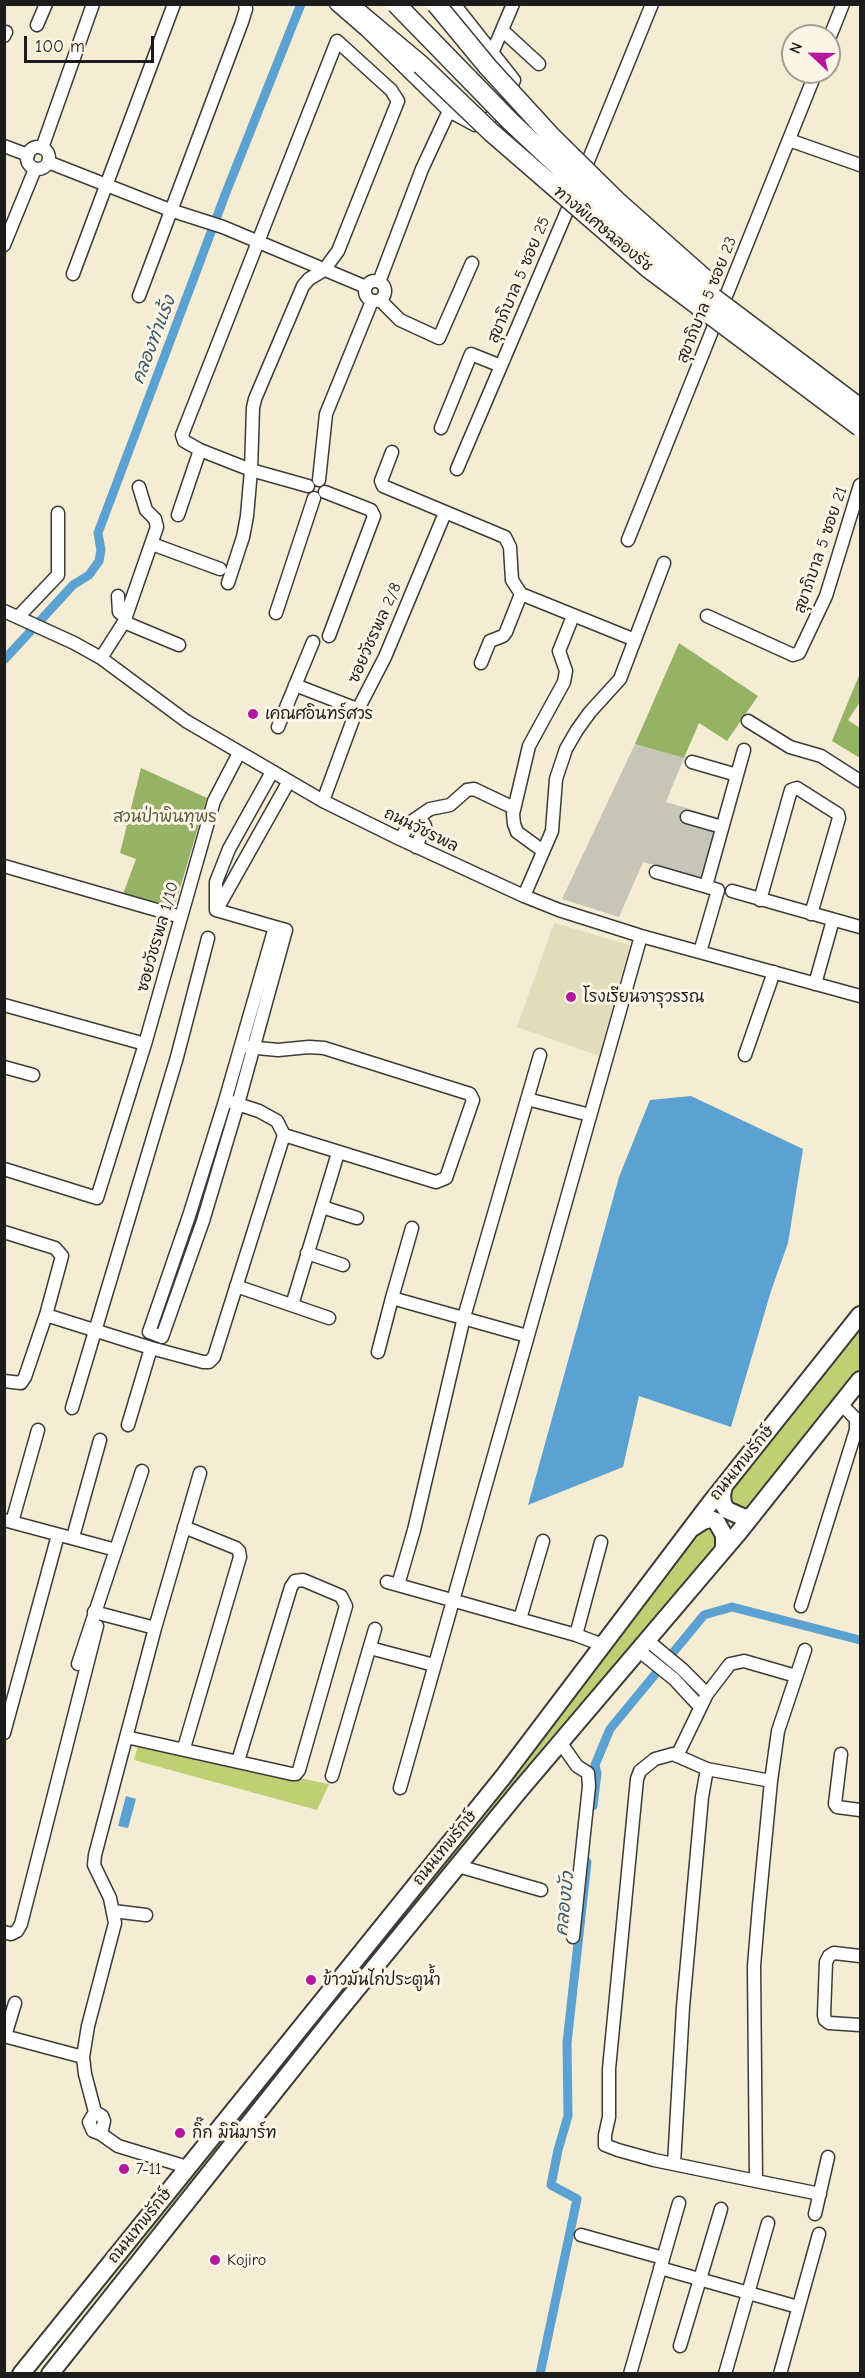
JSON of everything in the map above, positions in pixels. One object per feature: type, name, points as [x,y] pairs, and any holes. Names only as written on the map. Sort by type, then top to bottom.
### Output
[{"type":"highway","points":[[348,4],[421,65]]},
{"type":"highway","name":"ทางพิเศษฉลองรัช","points":[[368,4],[421,65],[491,132],[648,268],[861,428]]},
{"type":"highway","name":"ทางพิเศษฉลองรัช","points":[[396,4],[511,122],[592,198],[682,274],[861,408]]},
{"type":"highway","points":[[436,4],[488,67],[554,138],[617,201],[697,270],[752,325]]},
{"type":"main road","name":"ถนนเทพรักษ์","points":[[21,2373],[503,1777],[691,1528],[861,1315]]},
{"type":"main road","name":"ถนนเทพรักษ์","points":[[50,2373],[333,2018],[560,1742],[752,1516],[861,1380]]},
{"type":"main road","points":[[724,1486],[723,1504],[727,1510],[745,1518],[752,1516]]},
{"type":"main road","points":[[691,1528],[710,1519],[716,1521],[724,1535],[724,1549]]},
{"type":"street","points":[[37,25],[45,4]]},
{"type":"street","points":[[42,148],[93,4]]},
{"type":"street","points":[[73,274],[174,4]]},
{"type":"street","points":[[139,296],[242,22],[246,9],[245,4]]},
{"type":"street","points":[[336,4],[449,111],[475,124],[490,118],[505,102],[514,80],[454,4]]},
{"type":"street","points":[[493,51],[513,4]]},
{"type":"street","name":"สุขาภิบาล 5 ซอย 25","points":[[457,469],[652,4]]},
{"type":"street","points":[[835,24],[843,4]]},
{"type":"street","points":[[502,30],[539,64]]},
{"type":"street","points":[[228,583],[243,537],[247,516],[251,470],[255,399],[300,293],[309,279],[324,270],[338,251],[398,101],[391,90],[337,41],[182,435],[184,441],[200,450],[251,470],[316,489],[371,510],[374,516],[329,636]]},
{"type":"street","name":"สุขาภิบาล 5 ซอย 23","points":[[628,540],[811,84]]},
{"type":"street","points":[[379,282],[422,169],[449,111]]},
{"type":"street","points":[[789,140],[861,165]]},
{"type":"street","points":[[4,146],[28,155]]},
{"type":"street","points":[[33,148],[42,148],[48,153],[48,162],[43,168],[35,168],[28,163],[28,155],[33,148]]},
{"type":"street","points":[[48,162],[170,210],[223,227],[366,287]]},
{"type":"street","points":[[4,245],[35,168]]},
{"type":"street","points":[[366,287],[367,297],[376,301],[400,320],[439,338],[472,263]]},
{"type":"street","points":[[276,613],[316,489],[326,414],[376,301],[386,290],[379,282],[372,282],[366,287]]},
{"type":"street","points":[[441,428],[471,354],[501,366]]},
{"type":"street","points":[[178,515],[200,450]]},
{"type":"street","points":[[392,452],[381,481],[383,486],[505,537],[510,547],[512,580],[521,594],[635,640]]},
{"type":"street","name":"สุขาภิบาล 5 ซอย 21","points":[[707,615],[793,655],[798,654],[826,596],[861,485]]},
{"type":"street","points":[[101,658],[125,620],[156,527],[155,519],[146,510],[139,487]]},
{"type":"street","points":[[22,618],[58,575],[58,513]]},
{"type":"street","name":"ซอยวัชรพล 2/8","points":[[323,801],[357,709],[385,657],[445,513]]},
{"type":"street","points":[[152,544],[220,569]]},
{"type":"street","points":[[524,896],[552,831],[556,780],[566,749],[590,712],[620,679],[664,563]]},
{"type":"street","points":[[481,663],[490,641],[503,636],[506,632],[521,594]]},
{"type":"street","points":[[118,596],[119,612],[125,620],[179,645]]},
{"type":"street","name":"ถนนวัชรพล","points":[[4,611],[50,631],[101,658],[186,721],[323,801],[416,847],[524,896],[559,910],[641,936],[861,996]]},
{"type":"street","points":[[543,851],[516,830],[513,821],[514,808],[529,746],[564,682],[566,671],[559,650],[573,616]]},
{"type":"street","points":[[278,727],[313,642]]},
{"type":"street","points":[[295,685],[357,709]]},
{"type":"street","points":[[748,721],[790,747],[820,756],[861,782]]},
{"type":"street","points":[[706,886],[744,750]]},
{"type":"street","name":"ซอยวัชรพล 1/10","points":[[4,1169],[97,1198],[145,1044],[214,801],[239,753]]},
{"type":"street","points":[[692,762],[737,775]]},
{"type":"street","points":[[216,910],[216,882],[229,849],[272,772]]},
{"type":"street","points":[[216,910],[288,781]]},
{"type":"street","points":[[760,900],[791,790],[797,788],[838,814],[839,818],[811,914]]},
{"type":"street","points":[[400,839],[408,825],[435,807],[450,805],[461,793],[470,789],[514,808]]},
{"type":"street","points":[[416,847],[425,826],[420,817]]},
{"type":"street","points":[[687,817],[722,827]]},
{"type":"street","points":[[4,866],[181,917]]},
{"type":"street","points":[[656,872],[718,890],[700,952]]},
{"type":"street","points":[[732,891],[861,927]]},
{"type":"street","points":[[216,910],[286,930],[253,1049],[232,1102],[189,1216],[149,1332],[162,1337],[203,1221],[232,1102],[240,1044],[275,927]]},
{"type":"street","points":[[815,984],[833,920]]},
{"type":"street","points":[[400,1788],[641,936]]},
{"type":"street","points":[[72,1408],[177,1057],[208,938]]},
{"type":"street","points":[[745,1055],[774,972]]},
{"type":"street","points":[[4,1005],[145,1044]]},
{"type":"street","points":[[240,1044],[253,1049],[324,1048],[472,1096],[446,1178],[441,1181],[436,1182],[284,1135]]},
{"type":"street","points":[[540,1055],[464,1317],[433,1443],[428,1476],[392,1583],[576,1635],[603,1645]]},
{"type":"street","points":[[4,1067],[33,1075]]},
{"type":"street","points":[[527,1099],[590,1115]]},
{"type":"street","points":[[46,1315],[203,1362],[209,1362],[214,1357],[284,1135],[277,1121],[259,1111],[232,1102]]},
{"type":"street","points":[[292,1305],[338,1153]]},
{"type":"street","points":[[322,1207],[357,1218]]},
{"type":"street","points":[[189,1216],[203,1221]]},
{"type":"street","points":[[378,1353],[412,1228]]},
{"type":"street","points":[[4,1232],[55,1248],[62,1256],[46,1315],[25,1377],[21,1383],[4,1380]]},
{"type":"street","points":[[307,1254],[343,1265]]},
{"type":"street","points":[[236,1286],[329,1318]]},
{"type":"street","points":[[392,1298],[527,1336]]},
{"type":"street","points":[[128,1425],[151,1348]]},
{"type":"street","points":[[801,1606],[856,1430],[856,1419],[842,1405]]},
{"type":"street","points":[[38,1430],[8,1521],[116,1550]]},
{"type":"street","points":[[73,1537],[100,1440]]},
{"type":"street","points":[[78,1664],[142,1472]]},
{"type":"street","points":[[187,2167],[118,2146],[101,2134],[105,2124],[103,2118],[95,2112],[83,2057],[88,2026],[113,1936],[113,1911],[94,1865],[95,1855],[155,1628],[200,1473]]},
{"type":"street","points":[[184,1527],[236,1548],[240,1557],[184,1748]]},
{"type":"street","points":[[4,1732],[58,1535]]},
{"type":"street","points":[[520,1619],[543,1541]]},
{"type":"street","points":[[576,1635],[601,1542]]},
{"type":"street","points":[[126,1737],[184,1748],[238,1761],[292,1774],[300,1770],[346,1606],[341,1596],[303,1580],[296,1581],[291,1587],[238,1761]]},
{"type":"street","points":[[94,1612],[155,1628]]},
{"type":"street","points":[[4,1932],[11,1934],[17,1932],[21,1924],[97,1626]]},
{"type":"street","points":[[332,1776],[375,1629]]},
{"type":"street","points":[[643,1645],[661,1652],[700,1707]]},
{"type":"street","points":[[643,1645],[652,1662],[678,1674],[707,1694]]},
{"type":"street","points":[[370,1648],[434,1665]]},
{"type":"street","points":[[756,2181],[754,1966],[771,1781],[778,1731],[805,1650]]},
{"type":"street","points":[[677,1756],[707,1694],[730,1664],[740,1660],[796,1676]]},
{"type":"street","points":[[560,1742],[577,1766],[588,1773],[588,1794],[573,1936]]},
{"type":"street","points":[[842,1754],[835,1804],[837,1807],[861,1810]]},
{"type":"street","points":[[771,1781],[707,1769],[677,1756],[664,1755],[640,1770],[637,1779],[609,2069],[609,2117],[605,2145],[636,2156],[819,2194]]},
{"type":"street","points":[[674,2164],[682,2007],[702,1797],[707,1769]]},
{"type":"street","points":[[458,1866],[541,1890]]},
{"type":"street","points":[[113,1911],[146,1915]]},
{"type":"street","points":[[861,1956],[834,1953],[829,1956],[826,1962],[824,2014],[825,2020],[830,2023],[861,2025]]},
{"type":"street","points":[[15,2003],[5,2036],[83,2057]]},
{"type":"street","points":[[815,2214],[828,2157]]},
{"type":"street","points":[[630,2373],[679,2203]]},
{"type":"street","points":[[680,2346],[721,2209]]},
{"type":"street","points":[[724,2373],[768,2223]]},
{"type":"street","points":[[780,2373],[819,2234]]},
{"type":"street","points":[[581,2235],[699,2279],[798,2307]]},
{"type":"shaded area","points":[[635,744],[684,758],[666,802],[719,818],[701,878],[643,862],[619,917],[562,899]]},
{"type":"shaded area","name":"โรงเรียนจารุวรรณ","points":[[554,923],[630,945],[599,1056],[517,1027]]},
{"type":"green space","points":[[679,643],[758,696],[727,741],[699,723],[684,758],[635,744]]},
{"type":"green space","points":[[860,673],[860,702],[848,720],[860,728],[860,758],[832,741]]},
{"type":"green space","name":"สวนป่าพินทุพร","points":[[141,768],[207,798],[174,908],[123,894],[136,859],[120,853]]},
{"type":"green space","points":[[860,1328],[860,1369],[747,1511],[734,1511],[728,1493]]},
{"type":"green space","points":[[713,1525],[719,1543],[711,1554],[548,1741],[35,2373],[30,2374],[530,1754],[699,1529]]},
{"type":"green space","points":[[138,1745],[329,1784],[317,1810],[134,1760]]},
{"type":"water","points":[[691,1096],[803,1149],[788,1243],[771,1291],[731,1427],[639,1396],[623,1467],[528,1505],[619,1177],[650,1100]]},
{"type":"water","points":[[126,1796],[136,1799],[128,1828],[118,1826]]},
{"type":"waterway","name":"คลองท่าแร้ง","points":[[4,660],[73,585],[89,575],[99,561],[101,550],[98,533],[225,195],[301,4]]},
{"type":"waterway","name":"คลองบัว","points":[[593,1806],[597,1773],[595,1765],[610,1729],[704,1615],[732,1607],[860,1640]]},
{"type":"waterway","name":"คลองบัว","points":[[540,2374],[577,2199],[551,2185],[568,2116],[567,2043],[587,1862]]},
{"type":"place","name":"เคณศอินทร์ศวร","points":[[253,714]]},
{"type":"place","name":"โรงเรียนจารุวรรณ","points":[[571,997]]},
{"type":"place","name":"ข้าวมันไก่ประตูน้ำ","points":[[311,1980]]},
{"type":"place","name":"กิ๊ก มินิมาร์ท","points":[[180,2133]]},
{"type":"place","name":"7-11","points":[[124,2169]]},
{"type":"place","name":"Kojiro","points":[[215,2260]]}]
